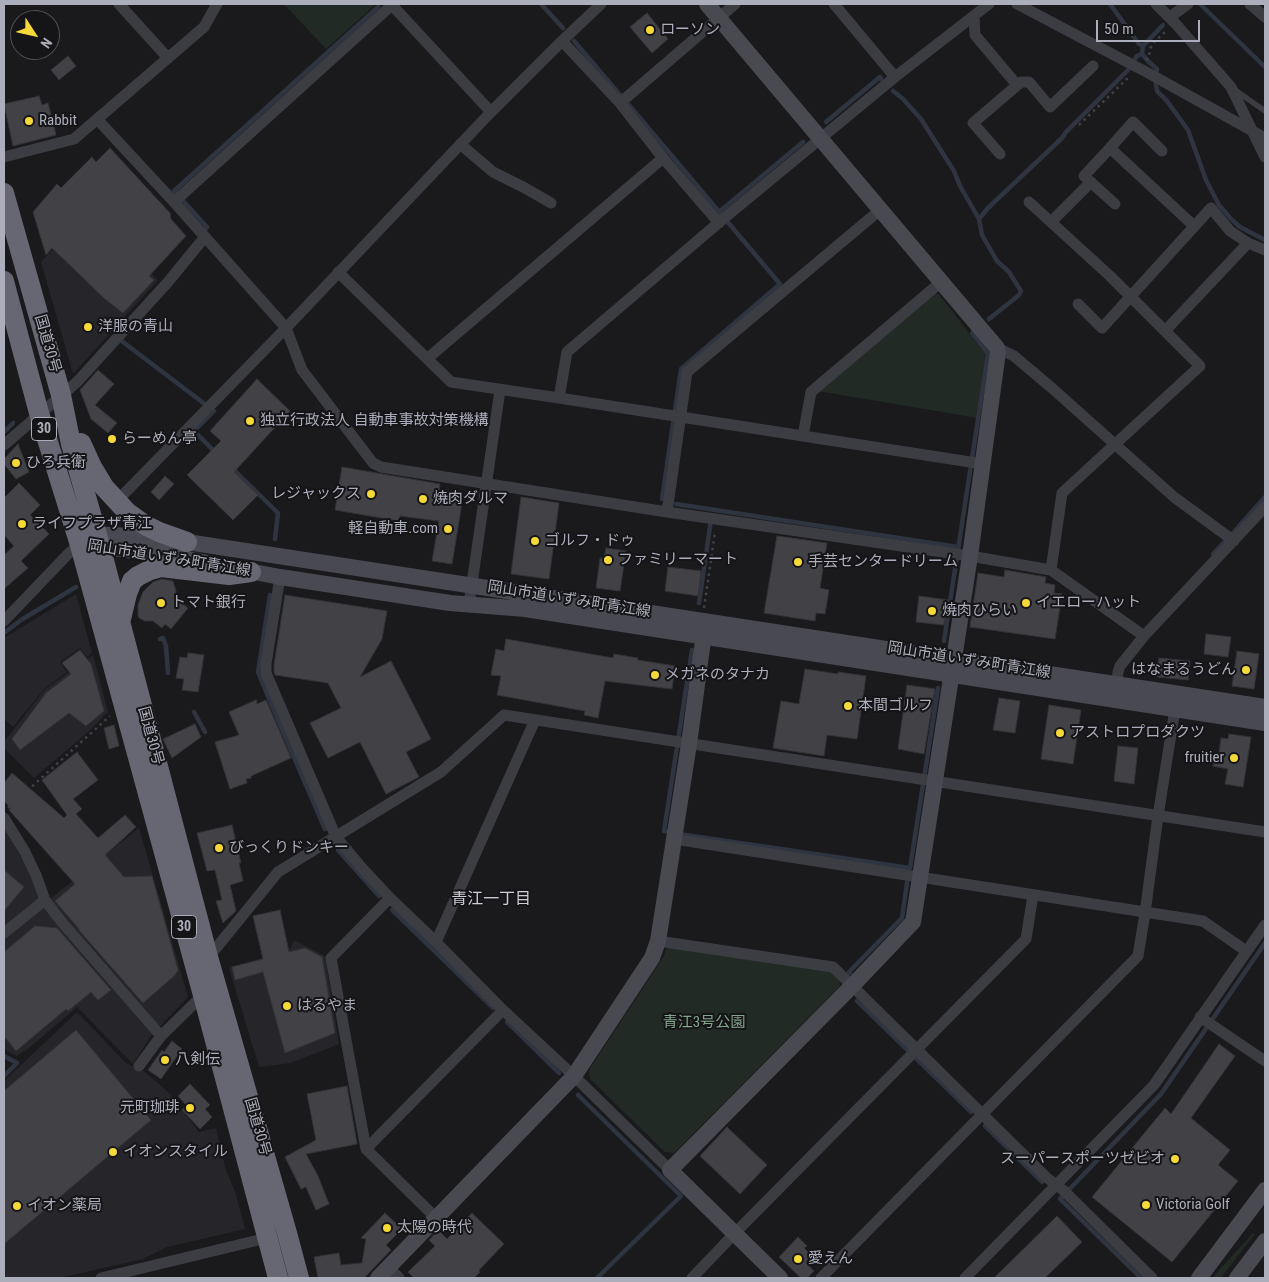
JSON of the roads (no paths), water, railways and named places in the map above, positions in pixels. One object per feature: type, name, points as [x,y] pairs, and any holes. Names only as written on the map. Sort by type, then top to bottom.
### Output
[{"type":"highway","name":"国道30号","points":[[4,193],[63,402],[92,543],[210,992],[278,1278]]},
{"type":"highway","name":"国道30号","points":[[4,281],[39,414],[92,543],[120,624],[202,962]]},
{"type":"highway","points":[[63,402],[92,467],[104,487],[127,512],[145,525],[187,542]]},
{"type":"highway","points":[[120,624],[132,581],[150,570],[161,567],[228,575],[251,572]]},
{"type":"highway","name":"国道30号","points":[[210,992],[287,1233],[299,1278]]},
{"type":"street","points":[[120,4],[168,58]]},
{"type":"street","points":[[4,157],[74,139],[204,27],[217,4]]},
{"type":"street","points":[[177,199],[392,4],[491,112]]},
{"type":"street","points":[[117,501],[286,328],[491,112],[601,4]]},
{"type":"street","points":[[707,4],[997,348],[1014,356],[1174,497],[1234,541]]},
{"type":"street","points":[[622,101],[735,4]]},
{"type":"street","points":[[834,4],[895,77]]},
{"type":"street","points":[[559,398],[567,352],[895,77],[990,4]]},
{"type":"street","points":[[1017,4],[1134,65],[1265,138]]},
{"type":"street","points":[[1156,4],[1231,87],[1265,157]]},
{"type":"street","points":[[1172,20],[1188,4]]},
{"type":"street","points":[[1250,4],[1265,17]]},
{"type":"street","points":[[974,16],[975,35],[1017,85]]},
{"type":"street","points":[[562,41],[622,101],[663,158],[723,220]]},
{"type":"street","points":[[1000,154],[973,123],[1021,82],[1029,82],[1050,107],[1093,66]]},
{"type":"street","points":[[97,119],[177,199],[204,238],[286,328],[302,370],[373,463],[381,467],[1051,570],[1144,636]]},
{"type":"street","points":[[1115,204],[1084,176],[1133,122],[1162,151]]},
{"type":"street","points":[[460,144],[494,172],[551,203]]},
{"type":"street","points":[[1110,148],[1194,226]]},
{"type":"street","points":[[428,358],[663,158]]},
{"type":"street","points":[[1051,222],[1091,182]]},
{"type":"street","points":[[1029,202],[1110,276],[1200,366],[1062,493],[1051,570]]},
{"type":"street","points":[[1078,304],[1102,328],[1211,208],[1230,231],[1248,243],[1265,250]]},
{"type":"street","points":[[667,512],[676,416],[687,372],[880,210]]},
{"type":"street","points":[[4,445],[39,414],[63,402],[77,382],[168,282],[204,238]]},
{"type":"street","points":[[1165,332],[1248,243]]},
{"type":"street","points":[[338,272],[451,382],[976,463]]},
{"type":"street","points":[[803,436],[811,392],[941,282]]},
{"type":"street","points":[[670,1170],[913,922],[912,876],[927,780],[954,658],[962,555],[976,463],[998,358],[997,348]]},
{"type":"street","points":[[469,604],[500,390]]},
{"type":"street","points":[[1117,683],[1120,666],[1144,636],[1265,507]]},
{"type":"street","name":"岡山市道いずみ町青江線","points":[[92,543],[115,535],[187,542],[472,585],[705,623],[1117,683],[1177,701],[1265,723]]},
{"type":"street","points":[[4,621],[69,553],[92,543]]},
{"type":"street","name":"岡山市道いずみ町青江線","points":[[92,543],[280,577],[450,603],[705,623],[951,675],[1177,701],[1265,707]]},
{"type":"street","points":[[280,577],[266,673],[336,837],[390,898],[780,1278]]},
{"type":"street","points":[[388,1275],[436,1218],[574,1076],[652,958],[658,941],[674,835],[682,742],[705,623]]},
{"type":"street","points":[[821,1278],[1138,956],[1177,701]]},
{"type":"street","points":[[202,962],[278,872],[441,772],[504,715],[1265,832]]},
{"type":"street","points":[[436,942],[535,720]]},
{"type":"street","points":[[4,818],[36,875],[45,900],[60,920],[161,1036]]},
{"type":"street","points":[[674,835],[912,876],[1203,922],[1246,951]]},
{"type":"street","points":[[692,1278],[1026,938],[1032,895]]},
{"type":"street","points":[[390,898],[331,958],[366,1149],[436,1218]]},
{"type":"street","points":[[4,933],[45,900]]},
{"type":"street","points":[[964,1278],[1062,1190],[1154,1085],[1207,1021],[1246,951],[1265,925]]},
{"type":"street","points":[[658,941],[833,967],[913,1052],[982,1114],[1152,1278]]},
{"type":"street","points":[[139,1066],[161,1036],[210,992]]},
{"type":"street","points":[[366,1149],[503,1010]]},
{"type":"street","points":[[1207,1021],[1265,1061]]},
{"type":"street","points":[[1199,1278],[1265,1190]]},
{"type":"street","points":[[101,1278],[287,1233]]},
{"type":"street","points":[[1238,1278],[1265,1241]]},
{"type":"lane","points":[[1231,87],[1265,111]]},
{"type":"waterway","points":[[541,4],[563,28]]},
{"type":"waterway","points":[[1110,4],[1139,44],[1143,46]]},
{"type":"waterway","points":[[1201,5],[1265,67]]},
{"type":"waterway","points":[[205,230],[207,227],[174,191],[378,7]]},
{"type":"waterway","points":[[979,219],[1129,69],[1137,56],[1142,54],[1143,46],[1163,25]]},
{"type":"waterway","points":[[574,41],[621,96]]},
{"type":"waterway","points":[[1142,54],[1157,69],[1157,91],[1167,101],[1188,130],[1206,180],[1219,205],[1240,227],[1265,240]]},
{"type":"waterway","points":[[826,122],[880,77],[881,79]]},
{"type":"waterway","points":[[893,91],[921,119],[954,171],[960,186],[979,219],[982,235],[997,261],[1009,272],[1021,291],[1019,295],[989,319]]},
{"type":"waterway","points":[[629,105],[780,284],[681,369],[662,499]]},
{"type":"waterway","points":[[719,212],[803,142]]},
{"type":"waterway","points":[[944,641],[988,354],[973,332]]},
{"type":"waterway","points":[[123,342],[206,405]]},
{"type":"waterway","points":[[213,410],[194,431],[215,452]]},
{"type":"waterway","points":[[4,432],[13,423]]},
{"type":"waterway","points":[[232,468],[278,513],[275,539]]},
{"type":"waterway","points":[[1233,533],[1265,497]]},
{"type":"waterway","points":[[676,504],[958,547]]},
{"type":"waterway","points":[[699,603],[711,520]]},
{"type":"waterway","points":[[1213,554],[1226,540]]},
{"type":"waterway","points":[[4,633],[21,620],[76,587]]},
{"type":"waterway","points":[[270,595],[258,672],[325,829]]},
{"type":"waterway","points":[[160,639],[163,638],[166,646],[168,673]]},
{"type":"waterway","points":[[671,832],[664,831],[692,650]]},
{"type":"waterway","points":[[910,868],[938,688]]},
{"type":"waterway","points":[[194,712],[205,732]]},
{"type":"waterway","points":[[679,834],[910,868]]},
{"type":"waterway","points":[[338,850],[379,896]]},
{"type":"waterway","points":[[850,973],[902,918],[908,876]]},
{"type":"waterway","points":[[392,910],[493,1008]]},
{"type":"waterway","points":[[1141,1278],[1060,1199],[1161,1094],[1265,943]]},
{"type":"waterway","points":[[857,1001],[971,1112]]},
{"type":"waterway","points":[[507,1022],[559,1073]]},
{"type":"waterway","points":[[4,1056],[17,1063],[4,1076]]},
{"type":"waterway","points":[[578,1095],[681,1196],[597,1278]]},
{"type":"waterway","points":[[985,1126],[1042,1182]]},
{"type":"place","name":"ローソン","points":[[650,30]]},
{"type":"place","name":"Rabbit","points":[[29,121]]},
{"type":"place","name":"洋服の青山","points":[[88,327]]},
{"type":"place","name":"独立行政法人 自動車事故対策機構","points":[[250,421]]},
{"type":"place","name":"らーめん亭","points":[[112,439]]},
{"type":"place","name":"ひろ兵衛","points":[[16,463]]},
{"type":"place","name":"レジャックス","points":[[371,494]]},
{"type":"place","name":"焼肉ダルマ","points":[[423,499]]},
{"type":"place","name":"ライフプラザ青江","points":[[22,524]]},
{"type":"place","name":"軽自動車.com","points":[[448,529]]},
{"type":"place","name":"ゴルフ・ドゥ","points":[[535,541]]},
{"type":"place","name":"ファミリーマート","points":[[608,560]]},
{"type":"place","name":"手芸センタードリーム","points":[[798,562]]},
{"type":"place","name":"トマト銀行","points":[[161,603]]},
{"type":"place","name":"イエローハット","points":[[1026,603]]},
{"type":"place","name":"焼肉ひらい","points":[[932,611]]},
{"type":"place","name":"はなまるうどん","points":[[1246,670]]},
{"type":"place","name":"メガネのタナカ","points":[[655,675]]},
{"type":"place","name":"本間ゴルフ","points":[[848,706]]},
{"type":"place","name":"アストロプロダクツ","points":[[1060,733]]},
{"type":"place","name":"fruitier","points":[[1234,758]]},
{"type":"place","name":"びっくりドンキー","points":[[219,848]]},
{"type":"place","name":"はるやま","points":[[287,1006]]},
{"type":"place","name":"八剣伝","points":[[165,1060]]},
{"type":"place","name":"元町珈琲","points":[[190,1108]]},
{"type":"place","name":"イオンスタイル","points":[[113,1152]]},
{"type":"place","name":"スーパースポーツゼビオ","points":[[1175,1159]]},
{"type":"place","name":"Victoria Golf","points":[[1146,1205]]},
{"type":"place","name":"イオン薬局","points":[[17,1206]]},
{"type":"place","name":"太陽の時代","points":[[387,1228]]},
{"type":"place","name":"愛えん","points":[[798,1259]]},
{"type":"district","name":"青江一丁目","points":[[491,900]]},
{"type":"park label","name":"青江3号公園","points":[[704,1023]]}]
